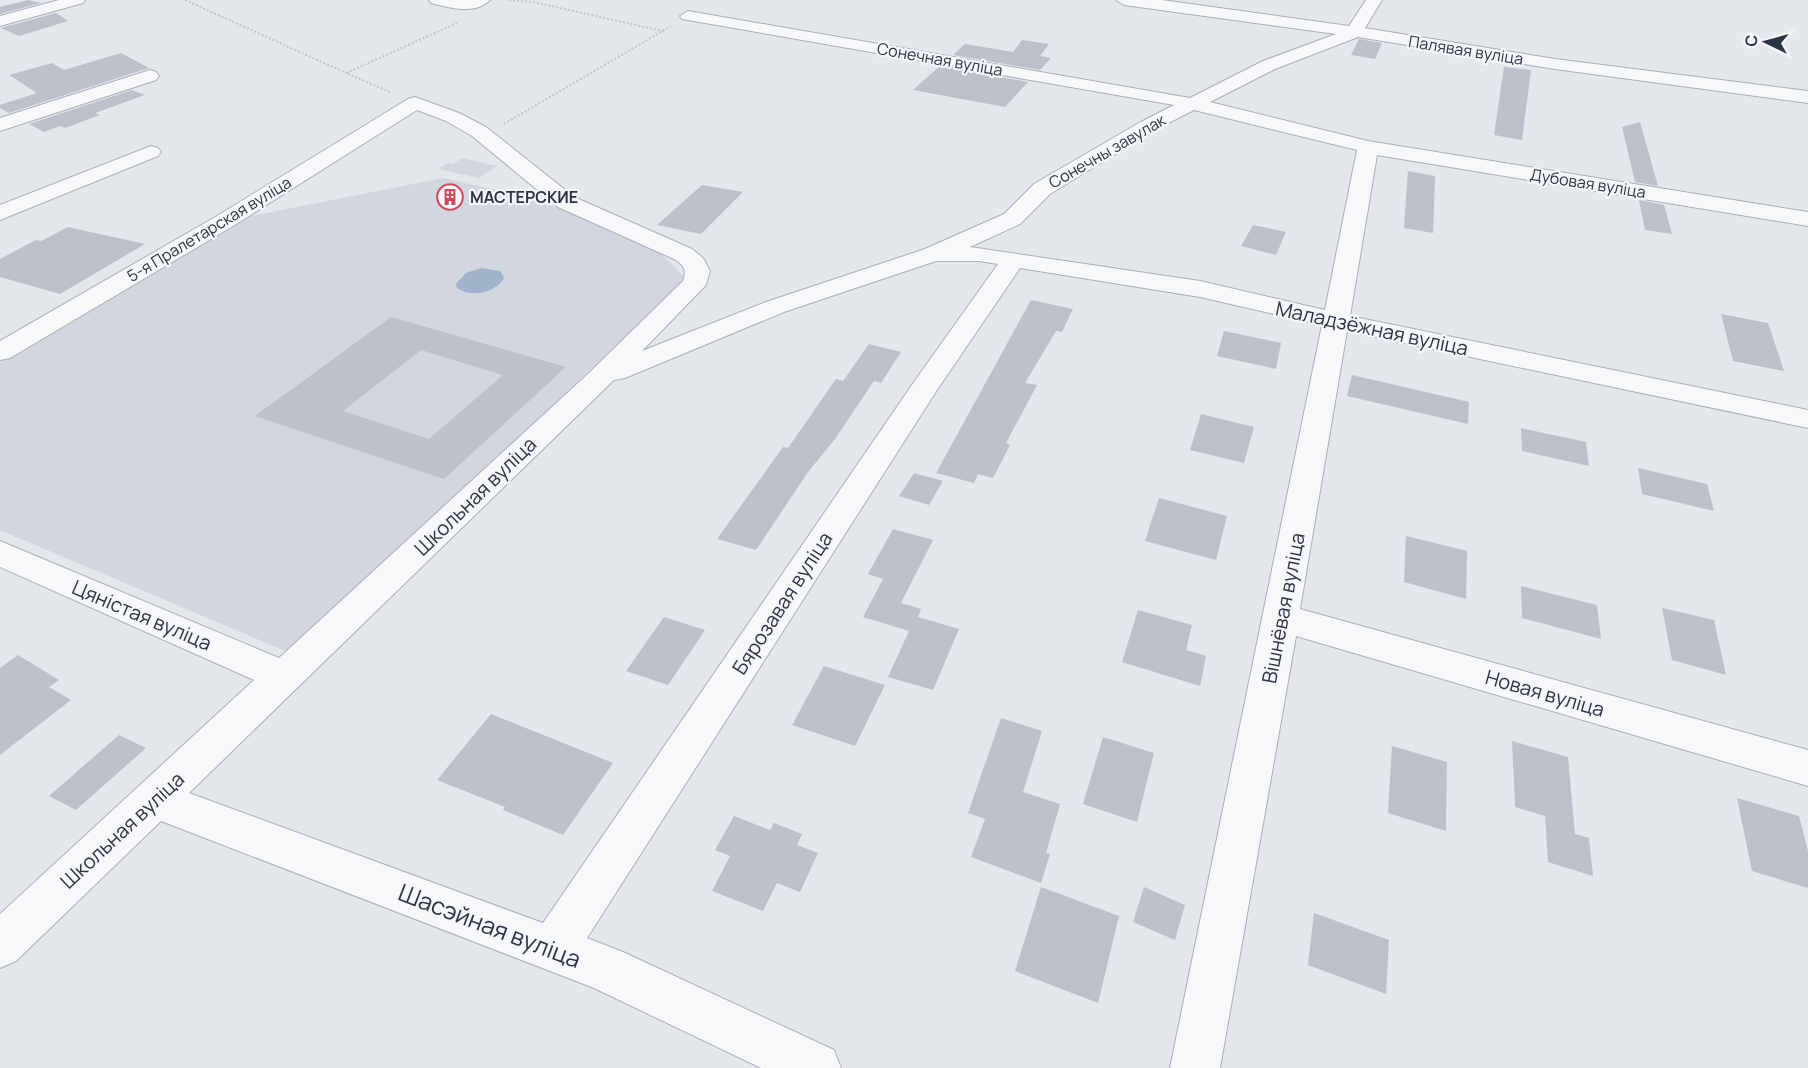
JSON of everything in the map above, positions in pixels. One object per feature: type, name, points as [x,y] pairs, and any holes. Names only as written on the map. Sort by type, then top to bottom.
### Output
[{"type":"street","points":[[0,21],[77,0]]},
{"type":"street","points":[[437,0],[475,2]]},
{"type":"street","name":"Палявая вуліца","points":[[1124,0],[1283,20],[1555,64],[1808,97]]},
{"type":"street","points":[[1353,33],[1374,0]]},
{"type":"street","name":"Сонечная вуліца","points":[[688,16],[1134,91],[1190,104]]},
{"type":"street","name":"Сонечны завулак","points":[[934,255],[1012,219],[1042,189],[1146,127],[1269,65],[1353,33]]},
{"type":"street","points":[[0,125],[150,76]]},
{"type":"street","name":"Школьная вуліца","points":[[0,945],[600,378],[699,277],[698,268],[693,260],[566,202],[549,192],[542,182],[485,135],[437,110],[416,103]]},
{"type":"street","name":"5-я Пралетарская вуліца","points":[[0,352],[225,221],[416,103]]},
{"type":"street","points":[[1190,104],[1368,147]]},
{"type":"street","name":"Дубовая вуліца","points":[[1368,147],[1808,219]]},
{"type":"street","name":"Вішнёвая вуліца","points":[[1195,1068],[1368,147]]},
{"type":"street","points":[[0,213],[151,152]]},
{"type":"street","name":"Маладзёжная вуліца","points":[[934,255],[979,254],[1200,289],[1337,321],[1808,419]]},
{"type":"street","points":[[600,378],[775,307],[934,255]]},
{"type":"street","name":"Бярозавая вуліца","points":[[553,949],[924,388],[1014,259]]},
{"type":"street","name":"Цяністая вуліца","points":[[0,553],[285,676]]},
{"type":"street","name":"Новая вуліца","points":[[1281,618],[1808,768]]},
{"type":"street","name":"Шасэйная вуліца","points":[[156,800],[606,969],[816,1068]]},
{"type":"path","points":[[185,0],[416,103]]},
{"type":"path","points":[[509,0],[533,2],[663,31]]},
{"type":"path","points":[[346,73],[470,17],[475,2]]},
{"type":"path","points":[[485,135],[688,16]]},
{"type":"shaded area","points":[[462,158],[497,166],[479,178],[438,169]]},
{"type":"shaded area","points":[[443,178],[537,199],[658,250],[686,279],[290,653],[0,530],[0,358],[241,218]]},
{"type":"water","points":[[481,268],[500,271],[504,278],[495,287],[482,292],[469,293],[457,288],[456,284],[466,273]]},
{"type":"building","points":[[28,0],[41,3],[0,14],[0,7]]},
{"type":"building","points":[[56,13],[68,21],[19,36],[1,28]]},
{"type":"building","points":[[1359,39],[1382,43],[1375,59],[1351,55]]},
{"type":"building","points":[[1022,40],[1049,44],[1040,56],[1051,58],[1040,70],[953,55],[965,44],[1013,52]]},
{"type":"building","points":[[121,53],[149,68],[9,113],[0,108],[0,105],[37,93],[9,75],[52,63],[64,70]]},
{"type":"building","points":[[940,66],[1028,82],[1005,107],[913,90]]},
{"type":"building","points":[[1504,67],[1531,70],[1522,140],[1494,135]]},
{"type":"building","points":[[132,90],[145,95],[95,113],[100,115],[65,128],[60,126],[44,132],[29,124]]},
{"type":"building","points":[[1640,122],[1658,186],[1635,182],[1622,127]]},
{"type":"building","points":[[1408,171],[1435,176],[1433,233],[1404,228]]},
{"type":"building","points":[[702,185],[743,192],[701,234],[657,225]]},
{"type":"building","points":[[1639,200],[1664,205],[1672,234],[1645,230]]},
{"type":"building","points":[[1253,225],[1286,232],[1276,255],[1241,246]]},
{"type":"building","points":[[68,227],[145,244],[60,294],[0,277],[0,259],[36,240],[41,241]]},
{"type":"building","points":[[1031,300],[1073,309],[1062,332],[1056,331],[1025,383],[1037,385],[1006,443],[1010,445],[993,478],[978,474],[974,483],[936,473]]},
{"type":"building","points":[[1721,314],[1768,323],[1784,371],[1733,361]]},
{"type":"building","points":[[391,317],[566,367],[444,479],[255,416]],"holes":[[[421,350],[503,375],[429,439],[343,411]]]},
{"type":"building","points":[[1224,331],[1281,343],[1276,369],[1217,356]]},
{"type":"building","points":[[869,344],[901,352],[881,383],[874,381],[835,439],[808,472],[756,550],[717,539],[783,447],[788,448],[836,379],[843,381]]},
{"type":"building","points":[[1352,375],[1469,402],[1468,424],[1347,396]]},
{"type":"building","points":[[1201,414],[1254,427],[1244,463],[1190,450]]},
{"type":"building","points":[[1521,428],[1586,442],[1589,466],[1522,451]]},
{"type":"building","points":[[1638,468],[1707,484],[1714,511],[1642,494]]},
{"type":"building","points":[[914,473],[943,481],[929,505],[899,496]]},
{"type":"building","points":[[1159,498],[1227,516],[1216,560],[1145,541]]},
{"type":"building","points":[[893,529],[933,540],[901,603],[921,609],[918,617],[959,629],[933,690],[888,677],[909,631],[863,617],[883,579],[868,574]]},
{"type":"building","points":[[1406,536],[1467,551],[1466,599],[1404,582]]},
{"type":"building","points":[[1521,586],[1597,605],[1601,639],[1522,618]]},
{"type":"building","points":[[1662,608],[1714,620],[1726,675],[1672,660]]},
{"type":"building","points":[[1138,610],[1192,625],[1186,650],[1206,656],[1200,686],[1122,662]]},
{"type":"building","points":[[664,617],[705,630],[668,685],[626,671]]},
{"type":"building","points":[[18,655],[59,680],[49,687],[71,700],[0,755],[0,668]]},
{"type":"building","points":[[824,666],[885,685],[855,746],[792,725]]},
{"type":"building","points":[[491,714],[613,763],[563,835],[503,810],[505,807],[437,780]]},
{"type":"building","points":[[1001,718],[1042,731],[1023,792],[1060,804],[1046,853],[1050,854],[1041,883],[971,857],[985,819],[968,813]]},
{"type":"building","points":[[119,735],[146,748],[76,810],[49,796]]},
{"type":"building","points":[[1103,737],[1154,753],[1137,822],[1083,804]]},
{"type":"building","points":[[1512,741],[1568,757],[1575,834],[1589,838],[1593,876],[1548,862],[1545,816],[1515,807]]},
{"type":"building","points":[[1392,746],[1447,762],[1446,831],[1388,813]]},
{"type":"building","points":[[1737,798],[1799,816],[1808,851],[1808,888],[1752,871]]},
{"type":"building","points":[[734,816],[770,830],[774,823],[802,834],[797,845],[818,853],[800,892],[777,883],[763,911],[712,891],[730,856],[715,850]]},
{"type":"building","points":[[1041,887],[1119,916],[1098,1003],[1015,971]]},
{"type":"building","points":[[1144,887],[1185,905],[1175,940],[1133,922]]},
{"type":"building","points":[[1314,913],[1389,940],[1386,994],[1308,965]]},
{"type":"place","name":"МАСТЕРСКИЕ","points":[[450,197]]}]
